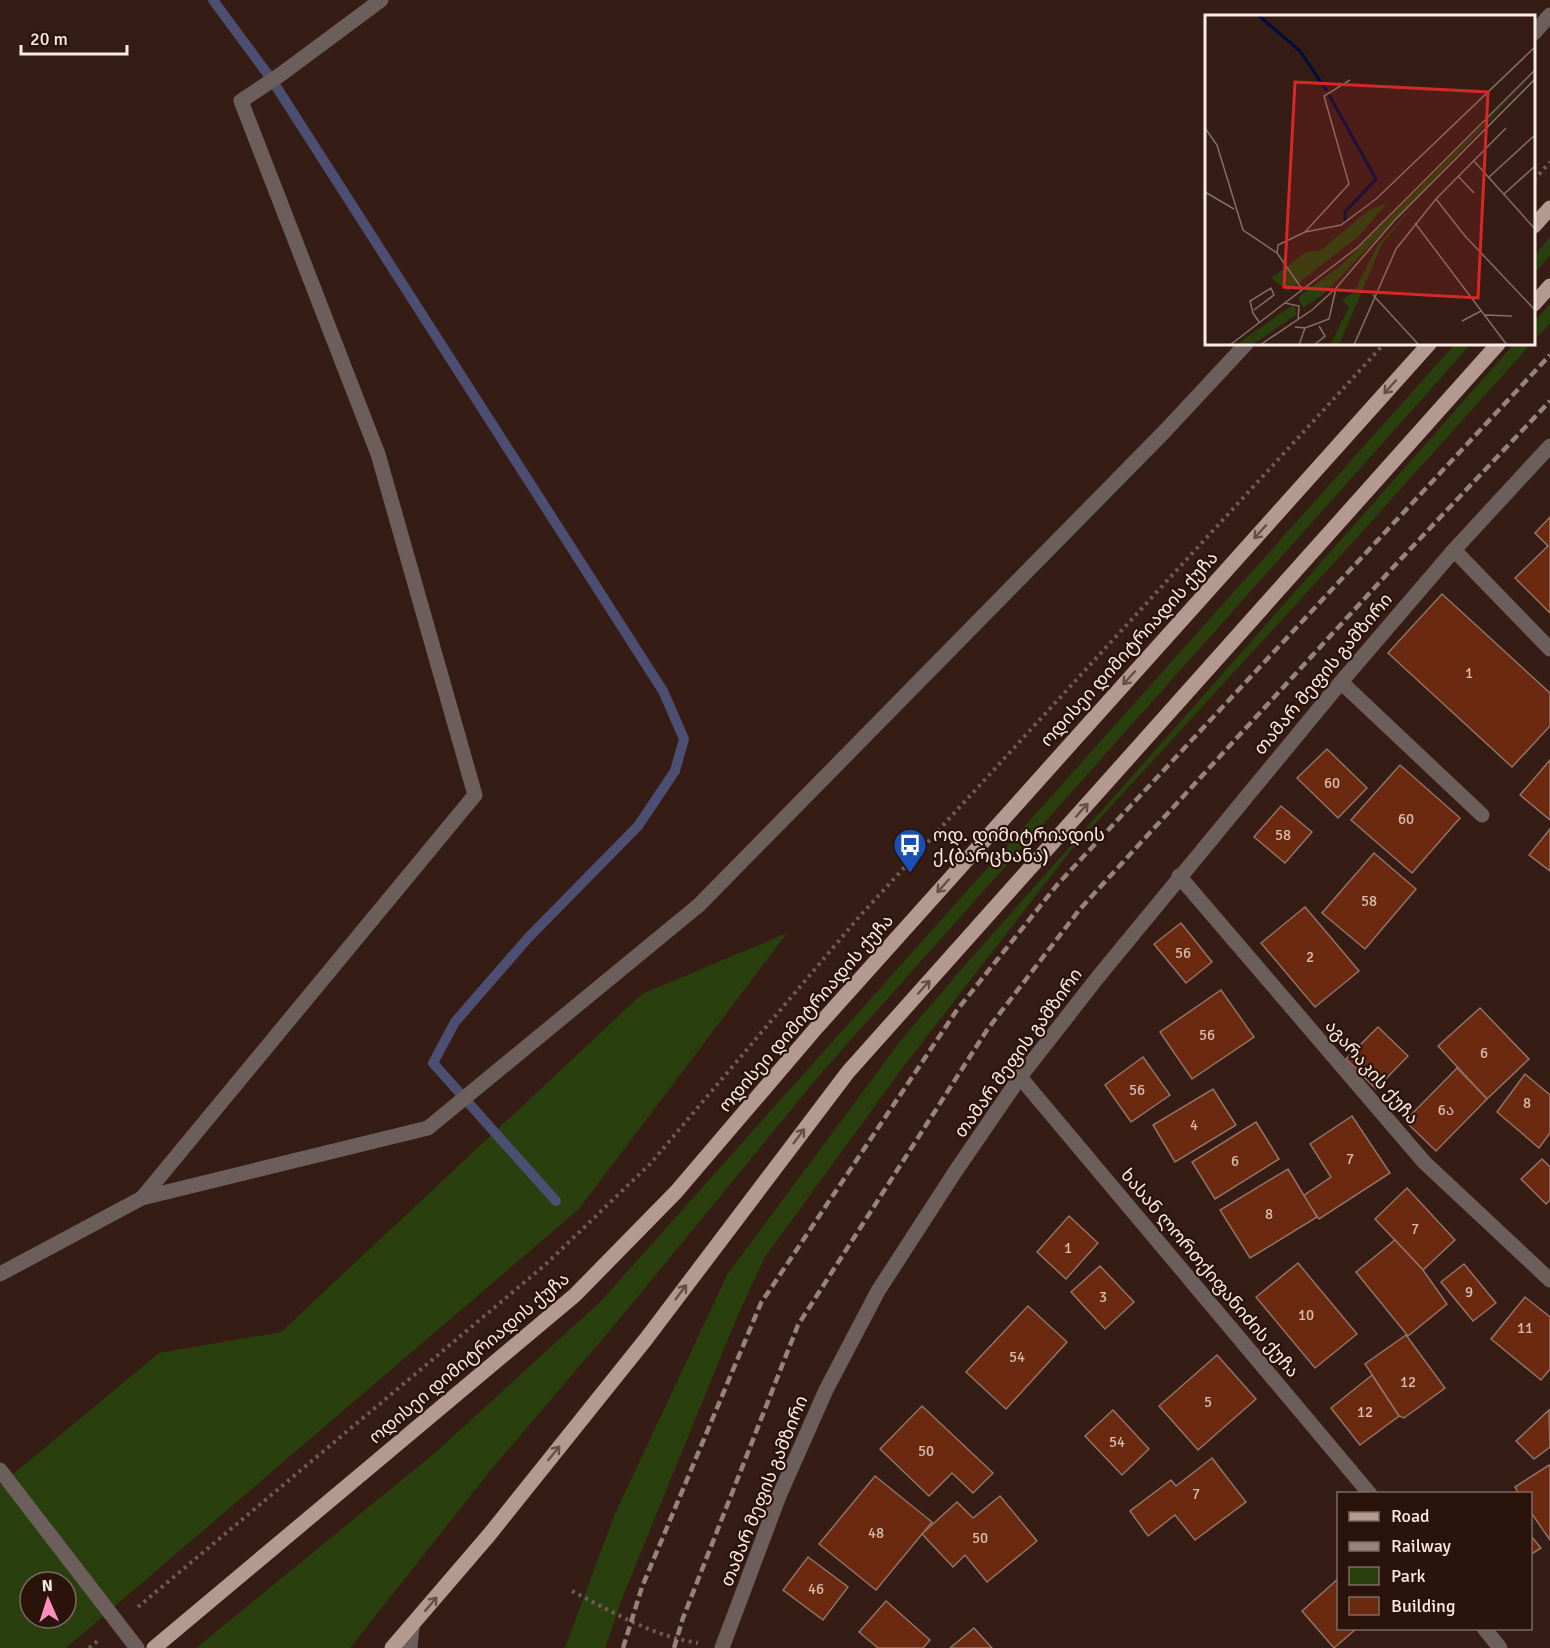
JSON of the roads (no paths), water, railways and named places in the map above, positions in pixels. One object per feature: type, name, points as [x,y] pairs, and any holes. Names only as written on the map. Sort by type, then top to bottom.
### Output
[{"type":"main road","points":[[1535,224],[1550,208]]},
{"type":"main road","points":[[1535,302],[1550,285]]},
{"type":"main road","name":"ოდისეი დიმიტრიადის ქუჩა","points":[[154,1648],[575,1295],[676,1192],[839,1003],[1428,345]]},
{"type":"main road","points":[[392,1648],[489,1535],[646,1339],[848,1072],[1497,345]]},
{"type":"street","points":[[142,1198],[475,795],[378,454],[241,101],[381,0]]},
{"type":"street","points":[[1535,31],[1550,15]]},
{"type":"street","points":[[0,1274],[142,1198],[428,1128],[699,905],[1156,440],[1245,345]]},
{"type":"street","name":"თამარ მეფის გამზირი","points":[[723,1647],[778,1496],[826,1390],[878,1290],[1020,1077],[1179,876],[1341,681],[1454,550],[1550,446]]},
{"type":"street","points":[[1454,550],[1550,649]]},
{"type":"street","points":[[1341,681],[1482,815]]},
{"type":"street","name":"აგარაკის ქუჩა","points":[[1179,876],[1424,1162],[1550,1280]]},
{"type":"street","name":"ხასან ლორთქიფანიძის ქუჩა","points":[[1020,1077],[1368,1492]]},
{"type":"street","points":[[0,1470],[137,1648]]},
{"type":"street","points":[[410,1648],[412,1627]]},
{"type":"street","points":[[1485,1630],[1500,1648]]},
{"type":"waterway","points":[[213,0],[272,80],[663,691],[684,739],[675,771],[638,826],[528,938],[455,1022],[433,1063],[556,1201]]},
{"type":"railway","points":[[623,1648],[642,1587],[761,1303],[957,1010],[1057,885],[1550,355]]},
{"type":"railway","points":[[674,1648],[683,1618],[798,1325],[987,1030],[1080,909],[1399,561],[1550,401]]},
{"type":"place","name":"ოდ. დიმიტრიადის ქ.(ბარცხანა)","points":[[910,874]]}]
